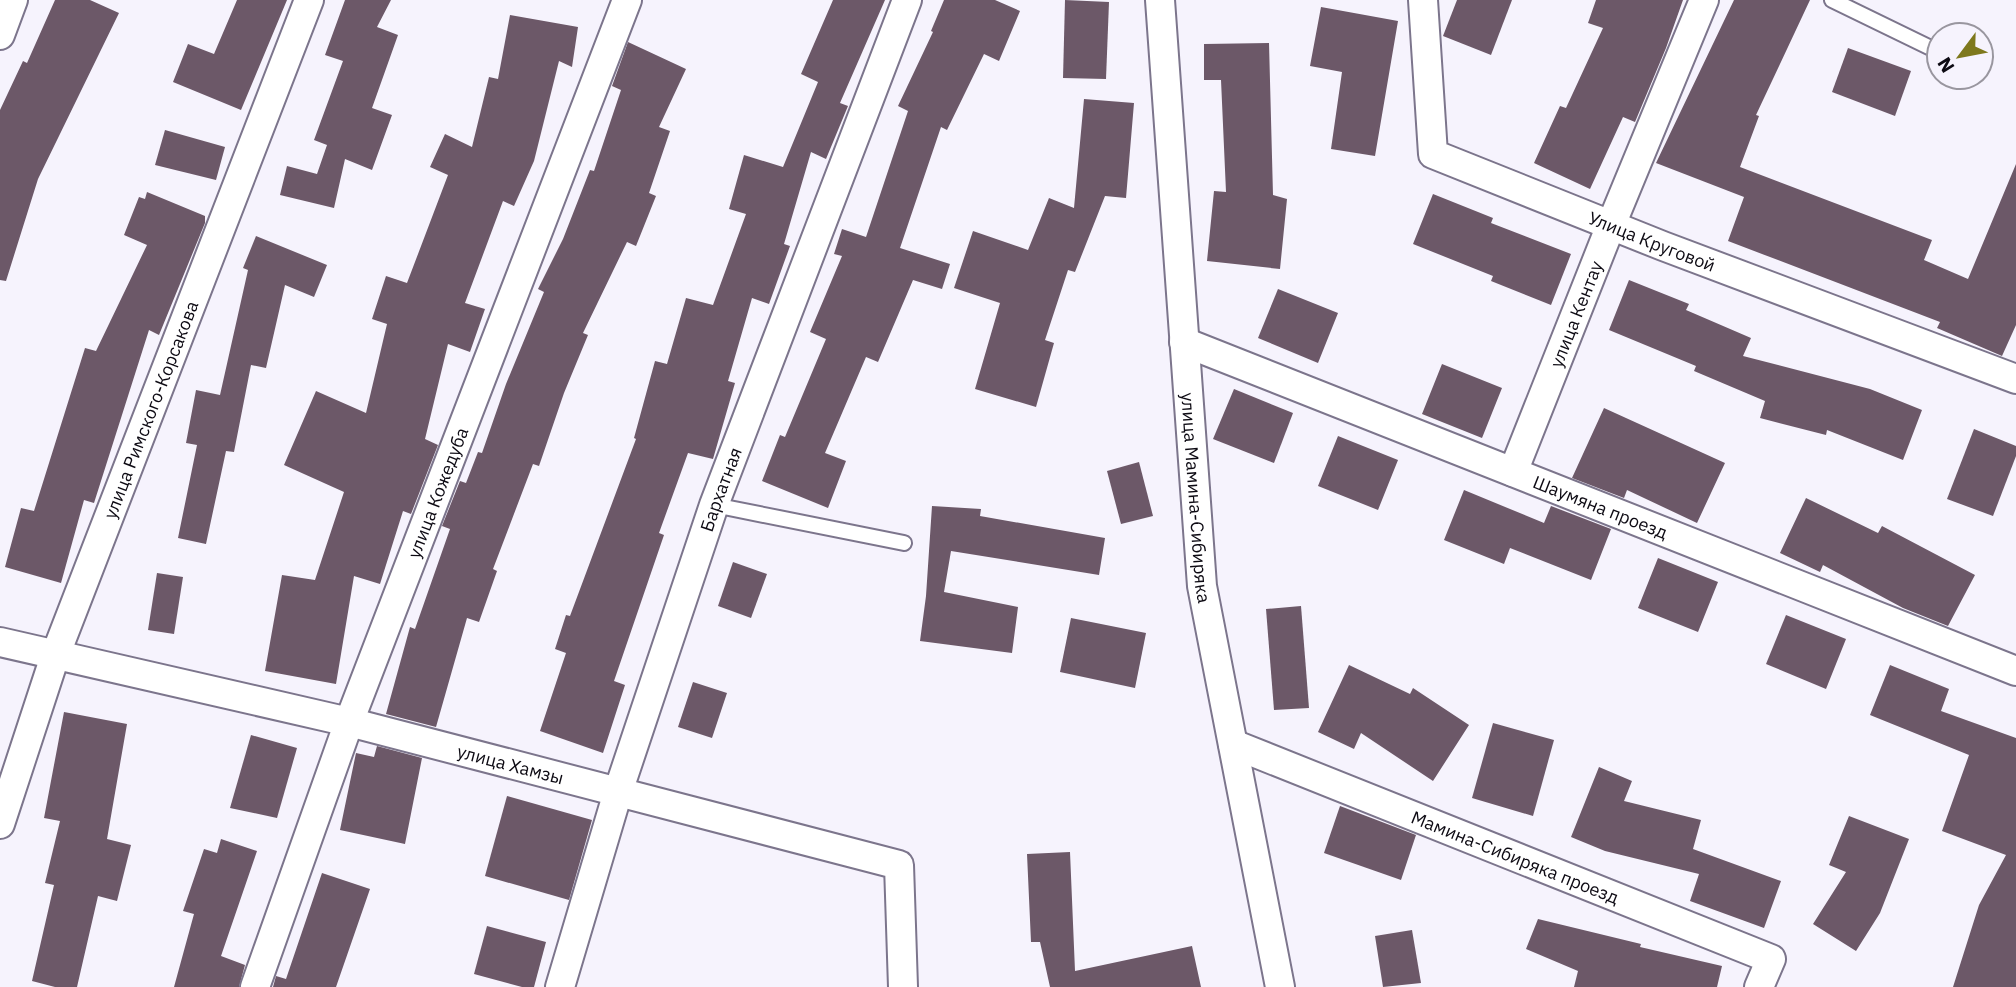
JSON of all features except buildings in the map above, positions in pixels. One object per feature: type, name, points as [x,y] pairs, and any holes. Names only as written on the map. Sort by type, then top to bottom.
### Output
[{"type":"street","points":[[0,36],[13,0]]},
{"type":"street","name":"улица Римского-Корсакова","points":[[0,824],[55,656],[309,0]]},
{"type":"street","name":"улица Кожедуба","points":[[255,987],[349,722],[627,0]]},
{"type":"street","name":"Бархатная","points":[[560,987],[618,793],[713,505],[907,0]]},
{"type":"street","name":"улица Мамина-Сибиряка","points":[[1160,0],[1202,586],[1280,987]]},
{"type":"street","name":"Улица Круговой","points":[[1423,0],[1433,154],[1611,225],[2016,379]]},
{"type":"street","name":"улица Кентау","points":[[1513,472],[1704,0]]},
{"type":"street","name":"Шаумяна проезд","points":[[1184,342],[2016,671]]},
{"type":"street","name":"улица Хамзы","points":[[0,642],[349,722],[899,865],[903,987]]},
{"type":"street","name":"Мамина-Сибиряка проезд","points":[[1233,744],[1771,959],[1759,987]]},
{"type":"lane","points":[[1832,0],[1925,45]]},
{"type":"lane","points":[[713,505],[904,544]]}]
